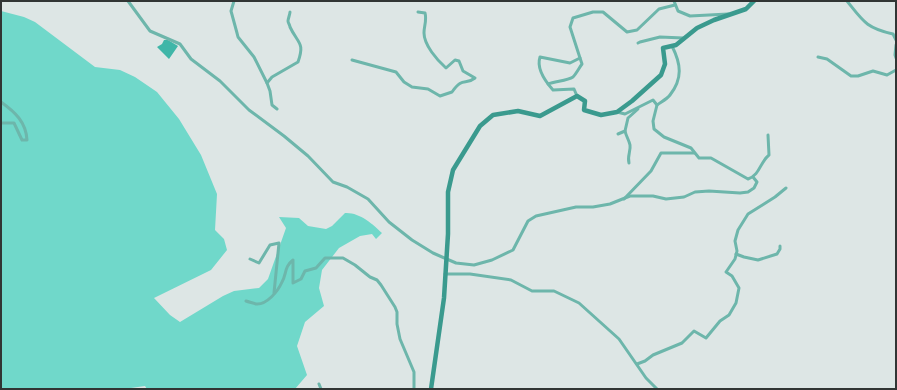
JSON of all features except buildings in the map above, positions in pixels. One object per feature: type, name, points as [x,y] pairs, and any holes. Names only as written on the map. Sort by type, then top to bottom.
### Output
[{"type":"street","points":[[128,1],[150,31],[180,44],[191,59],[220,81],[249,110],[308,156],[333,182],[347,187],[368,199],[388,222],[399,231],[423,247],[456,263],[474,265],[492,260],[513,250],[528,221],[536,216],[576,207],[592,207],[610,204],[630,196],[653,196],[666,199],[684,197],[695,192],[702,191],[748,192],[754,188],[757,182],[753,177]]},
{"type":"street","points":[[234,1],[231,11],[238,37],[254,57],[267,83],[272,105],[277,109]]},
{"type":"street","points":[[617,112],[632,101],[661,75],[665,64],[663,48],[676,45],[697,28],[746,9],[754,1]]},
{"type":"street","points":[[847,1],[860,18],[869,26],[880,32],[892,34],[896,40]]},
{"type":"street","points":[[548,84],[555,81],[567,80],[573,77],[582,64],[570,27],[573,18],[593,12],[603,12],[627,32],[637,30],[659,9],[674,3],[678,12],[690,16],[734,13]]},
{"type":"street","points":[[267,83],[272,77],[298,62],[301,55],[302,48],[300,42],[292,32],[288,21],[290,12]]},
{"type":"street","points":[[352,60],[396,72],[404,82],[412,87],[428,89],[440,96],[452,92],[462,81],[472,80],[475,78],[463,71],[459,61],[455,60],[446,68],[439,62],[424,38],[423,31],[426,19],[425,13],[418,12]]},
{"type":"street","points":[[638,43],[660,37],[675,39],[686,37]]},
{"type":"street","points":[[896,45],[896,58]]},
{"type":"street","points":[[672,46],[680,66],[677,82],[670,95],[657,105],[653,121],[654,129],[664,137],[691,148],[699,158],[711,158],[748,179],[753,177],[760,169],[765,158],[769,155],[768,134]]},
{"type":"street","points":[[580,58],[570,62],[540,56],[540,72],[553,90],[574,89],[577,96],[586,101],[584,110],[601,115],[617,112],[625,114],[653,100],[657,105]]},
{"type":"street","points":[[818,57],[827,59],[851,76],[858,76],[873,71],[887,75],[896,70]]},
{"type":"street","points":[[431,389],[444,298],[448,234],[448,192],[453,170],[480,126],[493,115],[518,111],[540,116],[577,96]]},
{"type":"street","points":[[1,102],[17,115],[24,126],[27,140],[22,140],[14,123],[1,122]]},
{"type":"street","points":[[629,162],[628,158],[630,144],[625,131],[628,118],[642,105]]},
{"type":"street","points":[[618,134],[625,131]]},
{"type":"street","points":[[624,199],[651,171],[661,154],[694,153]]},
{"type":"street","points":[[637,364],[682,343],[694,331],[706,338],[720,321],[729,315],[736,303],[739,288],[732,276],[726,272],[735,259],[736,254],[734,241],[738,230],[748,214],[775,197],[786,188]]},
{"type":"street","points":[[250,259],[259,263],[270,245],[278,243],[274,294]]},
{"type":"street","points":[[736,254],[758,260],[777,254],[780,250],[780,246]]},
{"type":"street","points":[[246,301],[256,304],[264,302],[274,294],[282,282],[288,264],[293,260],[293,283],[301,279],[305,271],[316,268],[325,258],[342,258],[377,280],[395,307],[397,312],[397,324],[400,339],[414,372],[414,389]]},
{"type":"street","points":[[445,274],[470,274],[511,280],[532,291],[554,291],[579,303],[619,340],[646,378],[657,389]]},
{"type":"street","points":[[319,384],[321,389]]},
{"type":"shaded area","points":[[1,11],[24,17],[35,22],[95,67],[120,70],[135,77],[157,92],[179,119],[201,155],[217,194],[215,230],[224,239],[227,250],[211,270],[154,298],[170,315],[180,322],[223,296],[234,291],[259,288],[268,279],[286,228],[279,217],[299,218],[308,226],[326,229],[332,226],[345,213],[350,213],[365,219],[382,233],[376,239],[372,234],[360,236],[339,248],[322,270],[319,288],[324,306],[305,322],[297,346],[307,375],[295,389],[147,389],[145,386],[124,389],[1,389]]},
{"type":"shaded area","points":[[164,40],[168,40],[178,46],[169,59],[157,47],[162,44]]}]
